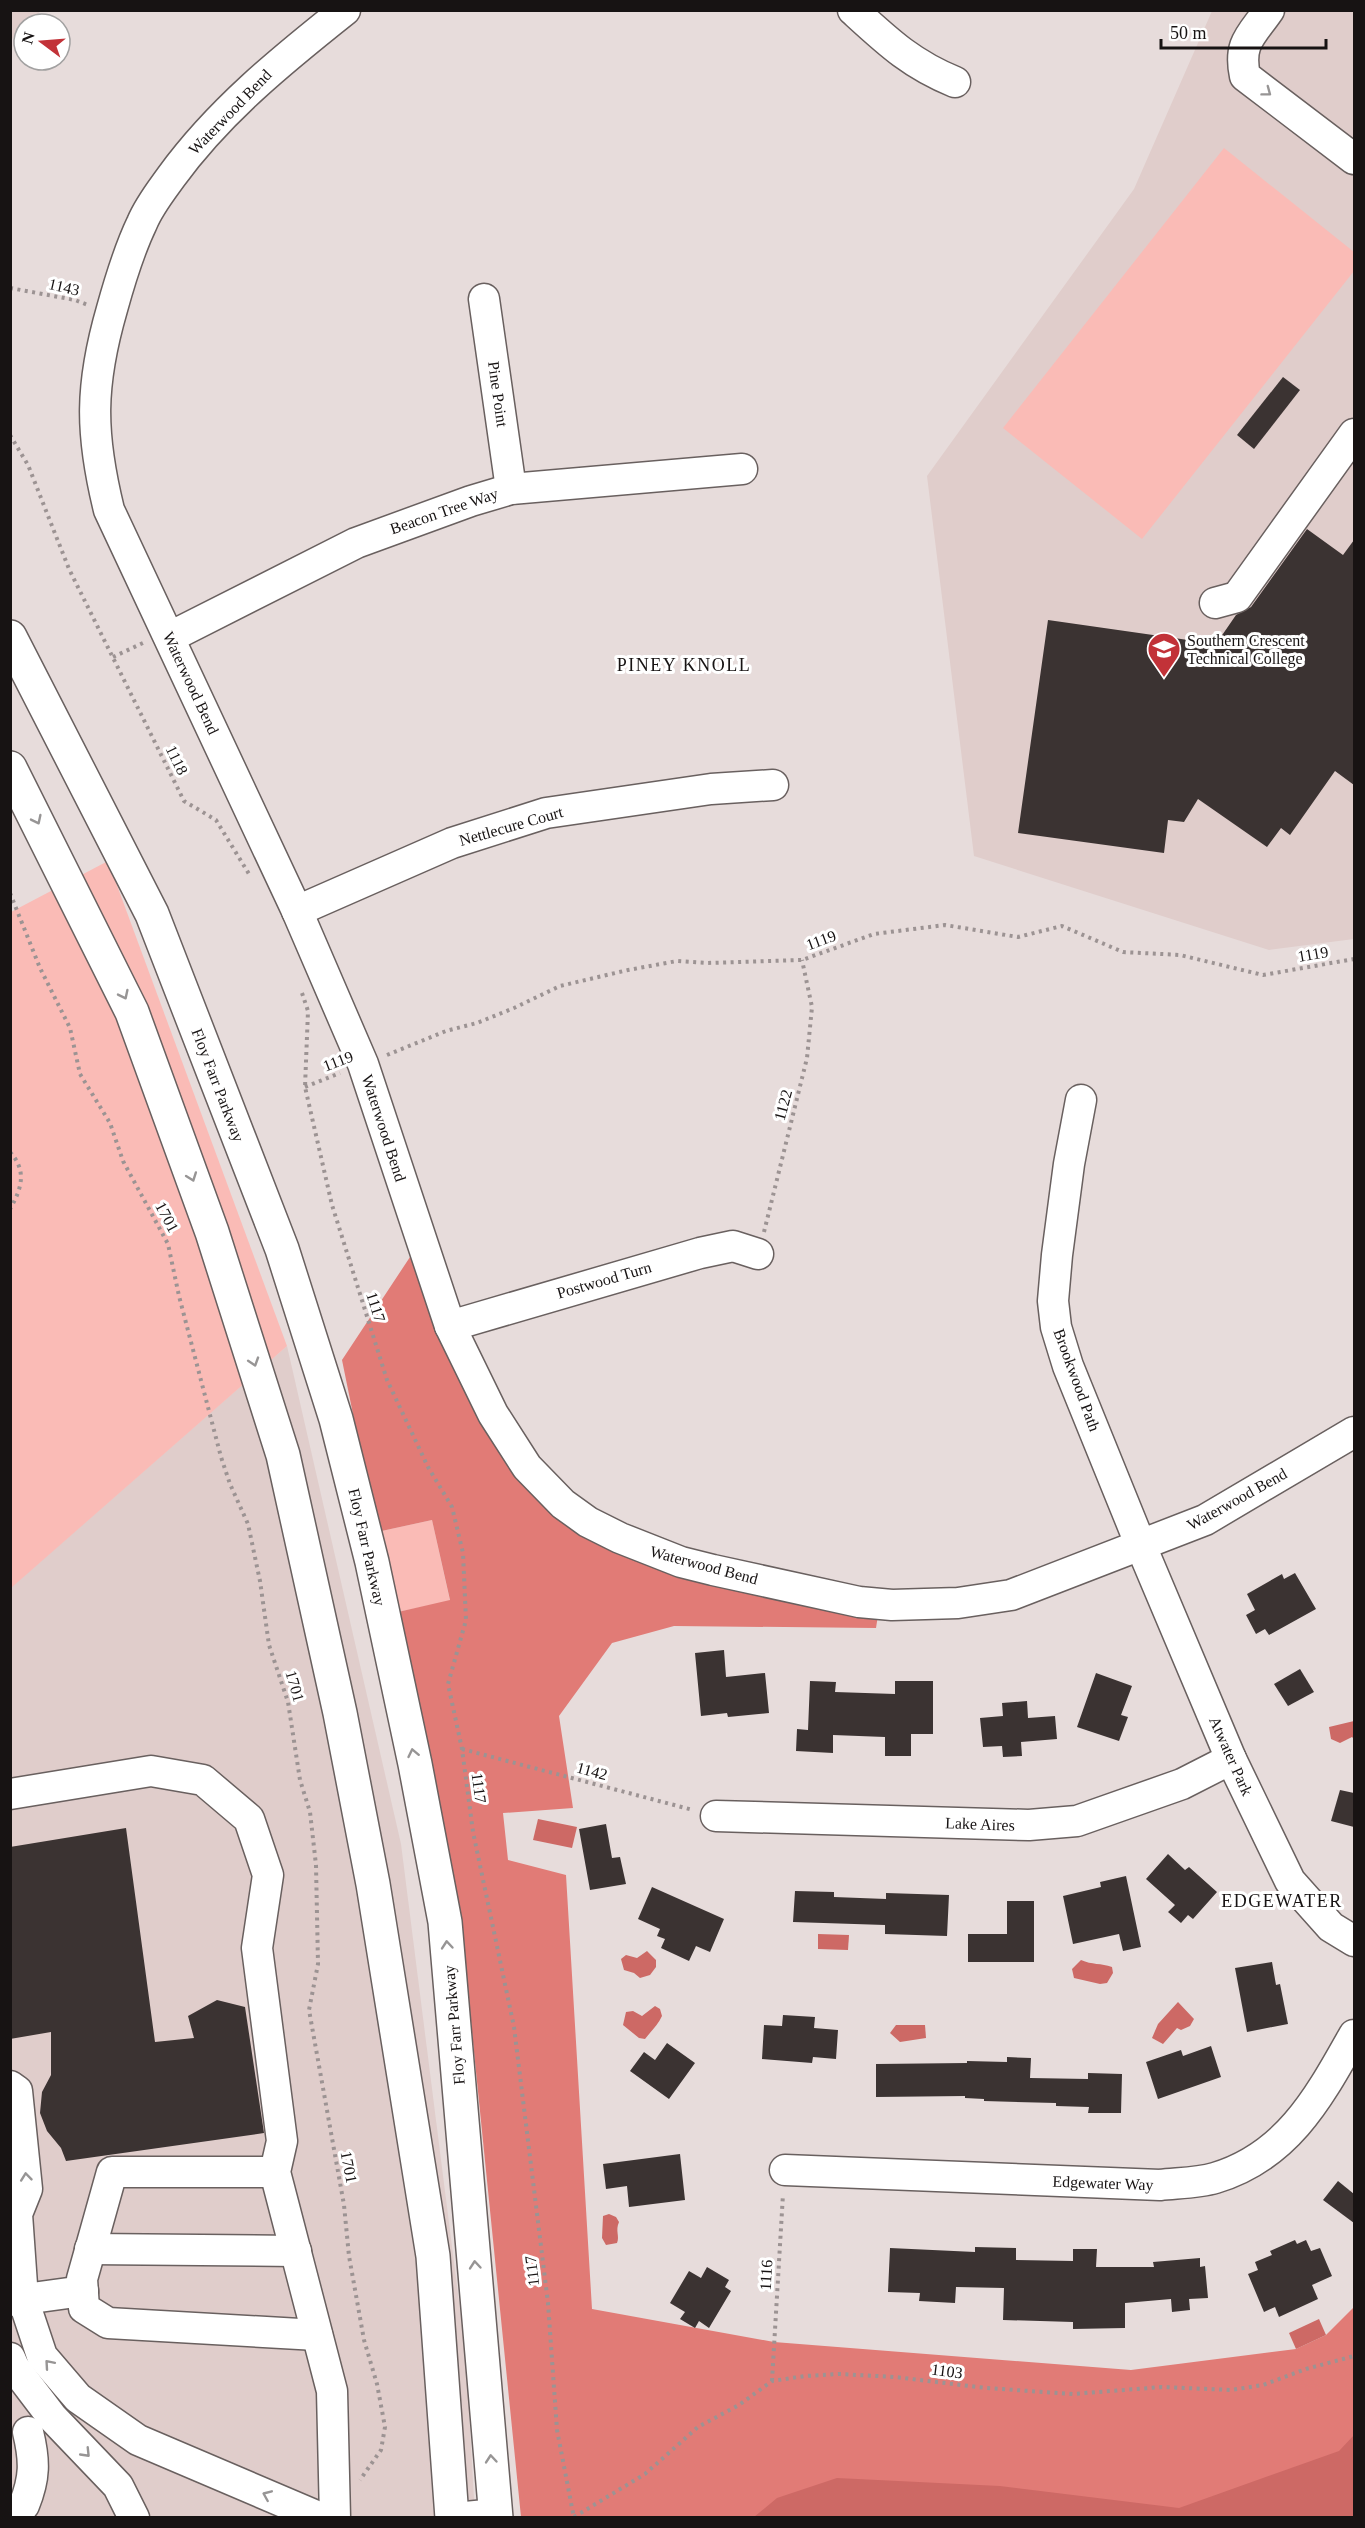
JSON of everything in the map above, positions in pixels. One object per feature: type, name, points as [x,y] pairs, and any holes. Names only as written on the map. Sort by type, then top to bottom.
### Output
[{"type":"main road","name":"Floy Farr Parkway","points":[[10,637],[152,914],[282,1249],[338,1430],[372,1562],[415,1764],[445,1922],[496,2516]]},
{"type":"main road","points":[[10,768],[132,1012],[212,1232],[283,1455],[340,1713],[371,1873],[433,2256],[454,2517]]},
{"type":"street","name":"Waterwood Bend","points":[[345,10],[273,67],[203,136],[142,222],[101,347],[96,380],[95,445],[109,510],[297,911],[363,1064],[450,1326],[493,1414],[527,1467],[556,1497],[588,1522],[620,1538],[681,1562],[859,1602],[926,1605],[1011,1595],[1141,1546],[1205,1520],[1354,1432]]},
{"type":"street","points":[[853,10],[894,48],[926,70],[956,82]]},
{"type":"street","points":[[1269,10],[1243,47],[1242,59],[1245,75],[1354,159]]},
{"type":"street","name":"Pine Point","points":[[484,299],[511,489]]},
{"type":"street","points":[[1215,603],[1237,597],[1354,434]]},
{"type":"street","name":"Beacon Tree Way","points":[[168,634],[356,543],[414,520],[511,489],[742,469]]},
{"type":"street","name":"Nettlecure Court","points":[[297,911],[452,843],[546,813],[711,789],[773,785]]},
{"type":"street","name":"Brookwood Path","points":[[1081,1100],[1069,1164],[1057,1256],[1053,1301],[1056,1327],[1068,1366],[1141,1546]]},
{"type":"street","name":"Postwood Turn","points":[[450,1326],[700,1253],[733,1246],[758,1254]]},
{"type":"street","name":"Atwater Park","points":[[1141,1546],[1231,1759],[1290,1881],[1331,1928],[1354,1941]]},
{"type":"street","name":"Lake Aires","points":[[716,1816],[1029,1825],[1077,1821],[1182,1784],[1231,1759]]},
{"type":"street","points":[[10,1794],[151,1772],[203,1780],[249,1819],[268,1875],[257,1948],[282,2141],[275,2172],[332,2391],[335,2517]]},
{"type":"street","name":"Edgewater Way","points":[[785,2170],[1160,2185],[1213,2179],[1250,2165],[1284,2140],[1325,2087],[1354,2035]]},
{"type":"street","points":[[10,2086],[17,2091],[27,2189],[17,2214],[17,2300],[42,2356],[78,2398],[138,2440],[321,2517]]},
{"type":"street","points":[[275,2172],[112,2172],[82,2279],[84,2308],[108,2323],[318,2335]]},
{"type":"street","points":[[90,2249],[296,2251]]},
{"type":"street","points":[[17,2300],[83,2291]]},
{"type":"street","points":[[10,2358],[30,2428],[33,2453],[33,2483],[24,2505],[10,2511]]},
{"type":"street","points":[[30,2428],[78,2398]]},
{"type":"street","points":[[30,2428],[118,2486],[134,2517]]},
{"type":"street","points":[[454,2517],[496,2516]]},
{"type":"path","name":"1143","points":[[10,288],[75,300],[111,314]]},
{"type":"path","name":"1118","points":[[10,435],[28,465],[69,569],[184,801],[216,820],[252,879]]},
{"type":"path","points":[[113,657],[168,634]]},
{"type":"path","name":"1701","points":[[10,893],[40,968],[70,1028],[80,1074],[110,1123],[123,1161],[168,1244],[179,1296],[221,1456],[230,1484],[248,1524],[260,1581],[269,1645],[288,1702],[300,1780],[310,1812],[316,1864],[318,1964],[309,2010],[344,2205],[349,2256],[364,2340],[385,2427],[381,2450],[358,2483]]},
{"type":"path","name":"1119","points":[[305,1087],[446,1031],[477,1023],[560,987],[628,970],[677,961],[707,963],[802,960],[874,934],[945,925],[1018,937],[1062,926],[1123,952],[1180,955],[1263,975],[1354,959]]},
{"type":"path","name":"1122","points":[[758,1254],[807,1058],[812,1007],[802,960]]},
{"type":"path","points":[[300,988],[308,1011],[305,1087]]},
{"type":"path","name":"1117","points":[[305,1087],[332,1205],[387,1380],[428,1467],[452,1507],[463,1553],[466,1620],[448,1684],[462,1749],[473,1832],[514,2027],[548,2303],[557,2430],[574,2517]]},
{"type":"path","points":[[10,1152],[19,1162],[22,1179],[18,1196],[10,1209]]},
{"type":"path","name":"1142","points":[[462,1749],[716,1816]]},
{"type":"path","name":"1116","points":[[772,2381],[785,2170]]},
{"type":"path","name":"1103","points":[[574,2517],[645,2474],[698,2427],[739,2405],[772,2381],[839,2374],[1073,2394],[1162,2387],[1231,2390],[1263,2385],[1306,2369],[1354,2356]]},
{"type":"shaded area","points":[[11,10],[41,10],[40,12],[12,12],[11,40]]},
{"type":"shaded area","points":[[1212,11],[1354,11],[1354,939],[1269,950],[974,856],[927,476],[1134,189]]},
{"type":"shaded area","points":[[1224,148],[1354,252],[1354,271],[1142,539],[1003,428]]},
{"type":"shaded area","points":[[108,861],[287,1346],[11,1588],[11,912]]},
{"type":"shaded area","points":[[410,1257],[495,1432],[558,1509],[879,1609],[876,1628],[674,1626],[612,1643],[559,1716],[573,1808],[503,1813],[508,1860],[566,1875],[592,2309],[774,2342],[1131,2370],[1296,2349],[1326,2335],[1354,2307],[1354,2472],[1221,2518],[521,2517],[462,1933],[398,1612],[450,1600],[432,1520],[377,1532],[342,1360]]},
{"type":"shaded area","points":[[287,1346],[401,1844],[466,2357],[475,2517],[11,2517],[10,1588]]},
{"type":"shaded area","points":[[432,1520],[450,1601],[398,1612],[377,1532]]},
{"type":"shaded area","points":[[1354,1721],[1354,1739],[1352,1737],[1340,1743],[1331,1739],[1329,1727]]},
{"type":"shaded area","points":[[538,1819],[577,1827],[572,1848],[533,1840]]},
{"type":"shaded area","points":[[818,1934],[849,1935],[848,1950],[818,1949]]},
{"type":"shaded area","points":[[647,1951],[656,1960],[656,1967],[650,1975],[640,1978],[624,1970],[621,1959],[626,1955],[637,1958]]},
{"type":"shaded area","points":[[1081,1960],[1112,1967],[1113,1973],[1107,1983],[1100,1984],[1074,1978],[1072,1969]]},
{"type":"shaded area","points":[[1178,2002],[1194,2019],[1190,2026],[1181,2030],[1177,2028],[1163,2044],[1152,2038],[1158,2024]]},
{"type":"shaded area","points":[[655,2006],[660,2009],[662,2016],[645,2039],[639,2038],[623,2025],[626,2012],[633,2011],[642,2016]]},
{"type":"shaded area","points":[[896,2025],[925,2025],[926,2038],[900,2042],[890,2033]]},
{"type":"shaded area","points":[[609,2214],[616,2217],[619,2222],[618,2240],[617,2243],[606,2245],[602,2238],[603,2216]]},
{"type":"shaded area","points":[[1319,2319],[1326,2335],[1296,2349],[1289,2333]]},
{"type":"shaded area","points":[[1354,2435],[1354,2517],[754,2517],[777,2498],[837,2478],[1000,2486],[1179,2508],[1339,2451]]},
{"type":"building","points":[[1283,377],[1300,390],[1254,449],[1237,435]]},
{"type":"building","points":[[1307,529],[1343,555],[1354,540],[1354,785],[1335,771],[1290,835],[1281,828],[1267,847],[1198,799],[1184,822],[1168,820],[1164,853],[1018,833],[1048,620],[1216,644],[1236,615],[1251,607]]},
{"type":"building","points":[[1295,1573],[1316,1609],[1269,1635],[1265,1629],[1256,1634],[1246,1615],[1255,1610],[1247,1594],[1282,1574],[1284,1579]]},
{"type":"building","points":[[724,1650],[726,1677],[765,1673],[769,1713],[728,1717],[727,1713],[701,1716],[695,1653]]},
{"type":"building","points":[[1300,1669],[1314,1692],[1288,1706],[1274,1684]]},
{"type":"building","points":[[1096,1673],[1132,1686],[1121,1715],[1128,1717],[1119,1741],[1077,1727]]},
{"type":"building","points":[[810,1681],[836,1682],[835,1692],[895,1694],[895,1681],[933,1681],[933,1734],[911,1734],[911,1756],[885,1756],[885,1737],[833,1735],[833,1753],[796,1751],[797,1729],[808,1730]]},
{"type":"building","points":[[1027,1701],[1028,1718],[1055,1716],[1057,1739],[1021,1742],[1022,1756],[1003,1757],[1002,1746],[983,1747],[980,1718],[1003,1716],[1002,1703]]},
{"type":"building","points":[[1340,1790],[1354,1793],[1354,1827],[1331,1821]]},
{"type":"building","points":[[606,1824],[612,1858],[620,1857],[626,1884],[590,1890],[579,1829]]},
{"type":"building","points":[[126,1828],[155,2042],[194,2038],[188,2016],[217,2000],[245,2007],[264,2133],[66,2161],[61,2148],[47,2131],[40,2113],[42,2092],[51,2075],[51,2032],[10,2039],[10,1847]]},
{"type":"building","points":[[1168,1854],[1185,1870],[1189,1867],[1217,1892],[1193,1919],[1188,1915],[1181,1923],[1168,1912],[1175,1905],[1146,1879]]},
{"type":"building","points":[[1126,1876],[1141,1947],[1123,1951],[1119,1934],[1073,1944],[1063,1896],[1101,1887],[1100,1882]]},
{"type":"building","points":[[652,1887],[724,1919],[710,1952],[696,1946],[689,1961],[661,1948],[665,1939],[657,1936],[660,1929],[638,1919]]},
{"type":"building","points":[[795,1891],[834,1892],[834,1897],[886,1899],[886,1893],[949,1895],[947,1936],[885,1934],[885,1925],[793,1922]]},
{"type":"building","points":[[1007,1901],[1034,1901],[1034,1962],[968,1962],[968,1934],[1007,1934]]},
{"type":"building","points":[[1272,1962],[1276,1985],[1280,1984],[1288,2024],[1247,2032],[1235,1968]]},
{"type":"building","points":[[783,2015],[815,2017],[814,2028],[838,2030],[836,2059],[813,2057],[812,2063],[762,2059],[764,2025],[782,2026]]},
{"type":"building","points":[[667,2043],[695,2063],[669,2099],[630,2071],[644,2052],[655,2060]]},
{"type":"building","points":[[1211,2046],[1221,2077],[1158,2099],[1146,2062],[1181,2050],[1183,2056]]},
{"type":"building","points":[[1007,2057],[1031,2058],[1030,2078],[1088,2079],[1088,2073],[1122,2074],[1121,2113],[1088,2113],[1089,2107],[1056,2106],[1056,2103],[984,2101],[984,2099],[965,2098],[965,2096],[876,2097],[876,2064],[1007,2062]]},
{"type":"building","points":[[680,2154],[685,2200],[629,2207],[627,2186],[606,2189],[603,2164]]},
{"type":"building","points":[[1338,2181],[1354,2194],[1354,2223],[1323,2200]]},
{"type":"building","points":[[1295,2240],[1297,2244],[1306,2240],[1311,2251],[1320,2248],[1332,2276],[1312,2285],[1318,2299],[1279,2317],[1275,2307],[1264,2312],[1248,2274],[1258,2270],[1255,2262],[1272,2255],[1270,2251]]},
{"type":"building","points":[[975,2247],[1016,2248],[1016,2260],[1073,2261],[1073,2249],[1097,2249],[1096,2267],[1154,2267],[1153,2262],[1200,2258],[1200,2267],[1205,2266],[1208,2298],[1189,2299],[1190,2310],[1172,2312],[1171,2299],[1125,2303],[1125,2328],[1073,2329],[1073,2322],[1003,2320],[1004,2288],[956,2287],[955,2303],[919,2301],[920,2293],[888,2292],[890,2248],[975,2252]]},
{"type":"building","points":[[707,2267],[729,2280],[725,2287],[731,2291],[709,2328],[699,2321],[695,2328],[680,2319],[685,2312],[670,2303],[689,2271],[701,2278]]},
{"type":"place","name":"Southern Crescent Technical College","points":[[1164,678]]},
{"type":"district","name":"PINEY KNOLL","points":[[684,665]]},
{"type":"district","name":"EDGEWATER","points":[[1282,1901]]}]
